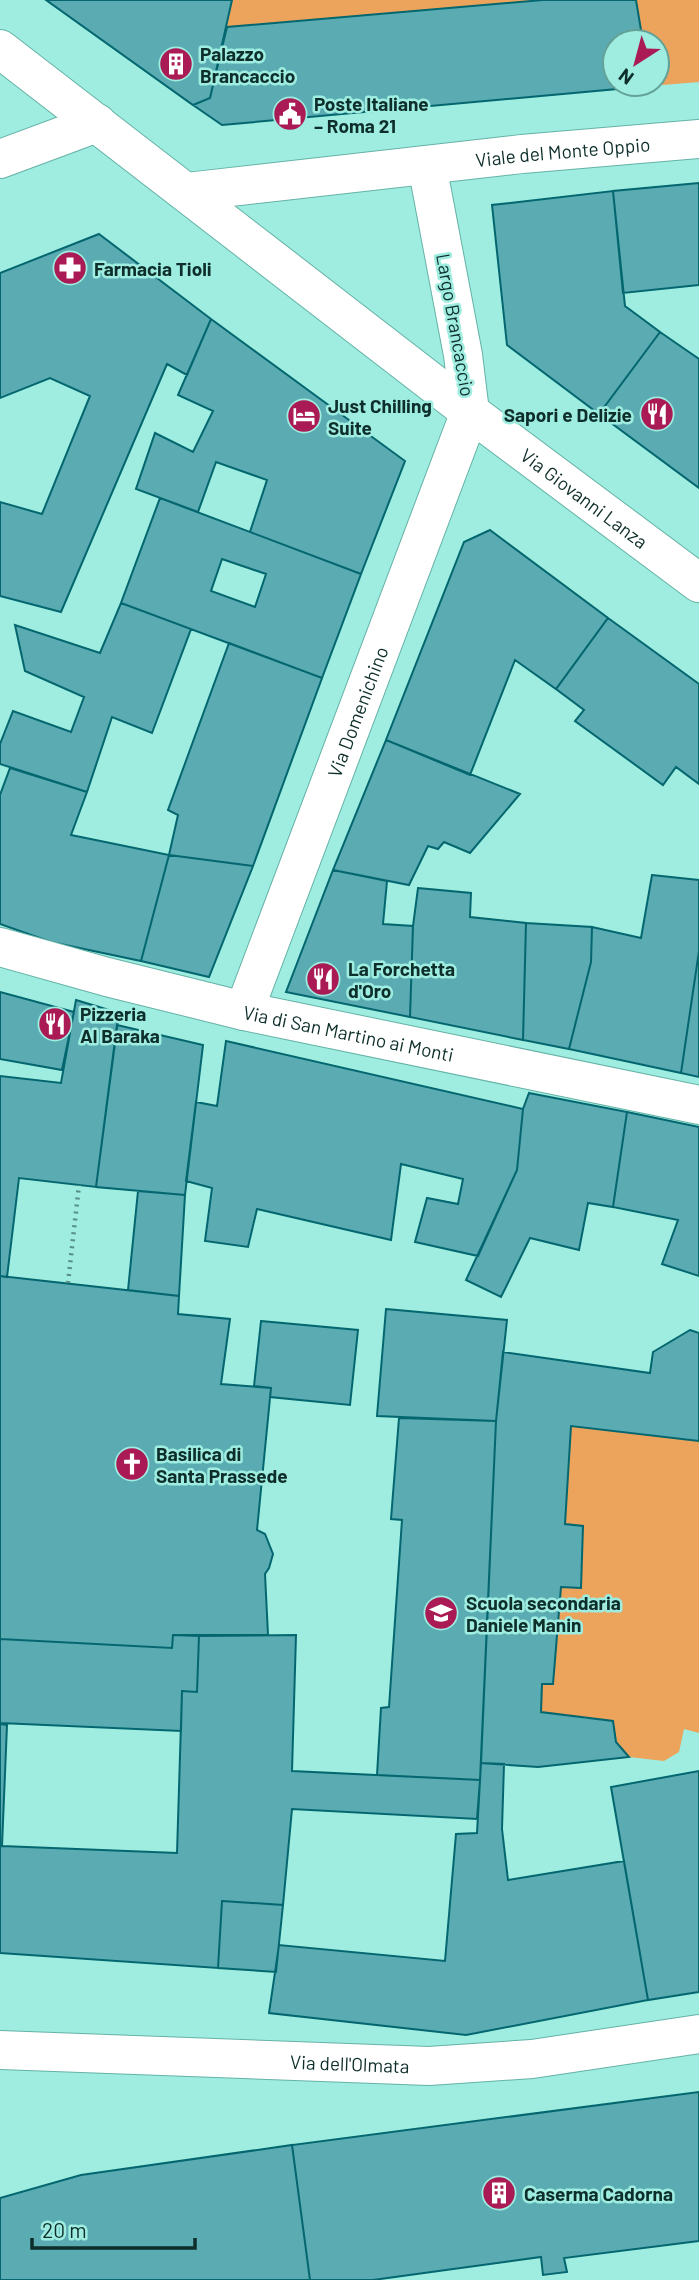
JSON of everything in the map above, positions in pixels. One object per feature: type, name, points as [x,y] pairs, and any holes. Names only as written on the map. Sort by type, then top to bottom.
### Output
[{"type":"street","name":"Largo Brancaccio","points":[[0,49],[470,412]]},
{"type":"street","points":[[0,159],[97,123]]},
{"type":"street","name":"Viale del Monte Oppio","points":[[427,165],[699,139]]},
{"type":"street","name":"Largo Brancaccio","points":[[427,165],[463,355],[470,412]]},
{"type":"street","points":[[187,192],[427,165]]},
{"type":"street","name":"Via Giovanni Lanza","points":[[470,412],[699,583]]},
{"type":"street","name":"Via Domenichino","points":[[244,1012],[470,412]]},
{"type":"street","name":"Via di San Martino ai Monti","points":[[0,947],[244,1012],[699,1105]]},
{"type":"street","name":"Via dell'Olmata","points":[[0,2050],[429,2066],[532,2059],[699,2035]]},
{"type":"path","points":[[68,1283],[79,1185]]},
{"type":"shaded area","points":[[232,0],[543,0],[227,27]]},
{"type":"shaded area","points":[[636,0],[699,0],[699,82],[671,84],[671,28],[641,28]]},
{"type":"shaded area","points":[[571,1426],[699,1441],[699,1733],[684,1729],[679,1752],[664,1761],[629,1757],[616,1742],[613,1721],[541,1712],[542,1684],[561,1587],[583,1527],[565,1524]]},
{"type":"building","name":"Palazzo Brancaccio","points":[[46,0],[232,0],[210,98],[193,105]]},
{"type":"building","points":[[543,0],[636,0],[641,28],[601,28],[601,90],[222,125],[193,105],[210,98],[227,27]]},
{"type":"building","points":[[699,183],[699,285],[623,293],[613,191]]},
{"type":"building","points":[[613,191],[625,306],[660,332],[599,414],[507,345],[492,205]]},
{"type":"building","points":[[99,234],[211,319],[187,375],[167,364],[61,612],[0,596],[0,502],[42,514],[90,396],[50,378],[0,398],[0,273]]},
{"type":"building","points":[[211,319],[405,461],[361,574],[250,532],[267,480],[216,462],[198,512],[136,489],[155,433],[193,452],[213,411],[178,395]]},
{"type":"building","points":[[660,332],[699,359],[699,488],[599,414]]},
{"type":"building","points":[[160,498],[361,574],[322,678],[121,603]],"holes":[[[222,559],[266,574],[255,607],[211,591]]]},
{"type":"building","points":[[490,530],[608,618],[556,689],[515,660],[470,775],[386,740],[464,542]]},
{"type":"building","points":[[121,603],[191,629],[152,733],[112,717],[87,792],[0,764],[0,744],[13,711],[71,732],[84,697],[25,671],[15,625],[100,653]]},
{"type":"building","points":[[608,618],[699,684],[699,784],[676,767],[663,785],[575,721],[584,710],[556,689]]},
{"type":"building","points":[[229,643],[322,678],[253,866],[169,855],[178,815],[168,810]]},
{"type":"building","points":[[386,740],[520,794],[470,853],[444,842],[438,849],[428,846],[409,885],[333,870]]},
{"type":"building","points":[[10,768],[87,792],[71,835],[169,855],[141,961],[51,942],[0,924],[0,795]]},
{"type":"building","points":[[169,855],[253,866],[209,977],[141,961]]},
{"type":"building","points":[[333,870],[387,881],[383,924],[413,926],[410,1017],[286,992]]},
{"type":"building","points":[[652,875],[699,880],[699,951],[681,1073],[569,1049],[591,962],[592,927],[641,938]]},
{"type":"building","points":[[418,888],[471,893],[470,917],[526,923],[523,1040],[410,1017],[413,926]]},
{"type":"building","points":[[526,923],[592,927],[591,962],[569,1049],[523,1040]]},
{"type":"building","points":[[699,951],[699,1077],[681,1073]]},
{"type":"building","points":[[0,992],[74,1012],[62,1070],[0,1059]]},
{"type":"building","points":[[76,1000],[119,1013],[96,1187],[19,1178],[7,1277],[0,1276],[0,1076],[61,1083]]},
{"type":"building","points":[[117,1025],[203,1045],[185,1195],[96,1187]]},
{"type":"building","points":[[226,1041],[523,1109],[517,1170],[478,1256],[415,1242],[427,1198],[458,1204],[463,1179],[401,1164],[391,1240],[257,1209],[248,1247],[205,1241],[212,1188],[186,1181],[196,1102],[217,1106]]},
{"type":"building","points":[[529,1093],[627,1112],[613,1207],[588,1203],[579,1250],[530,1238],[501,1297],[466,1280],[517,1170],[523,1109]]},
{"type":"building","points":[[627,1112],[699,1127],[699,1276],[662,1264],[678,1220],[613,1207]]},
{"type":"building","points":[[138,1191],[185,1195],[179,1296],[128,1290]]},
{"type":"building","name":"Basilica di Santa Prassede","points":[[0,1276],[179,1296],[178,1314],[230,1319],[221,1384],[271,1388],[257,1530],[265,1534],[273,1554],[265,1574],[268,1635],[173,1635],[172,1648],[0,1639]]},
{"type":"building","points":[[386,1309],[507,1320],[496,1421],[377,1416]]},
{"type":"building","points":[[261,1321],[358,1330],[350,1405],[270,1397],[271,1388],[254,1386]]},
{"type":"building","points":[[690,1330],[699,1333],[699,1441],[571,1426],[565,1524],[583,1526],[581,1588],[561,1587],[553,1684],[542,1684],[541,1712],[613,1721],[616,1742],[629,1757],[538,1767],[481,1763],[496,1421],[503,1352],[650,1373],[653,1352]]},
{"type":"building","name":"Scuola secondaria Daniele Manin","points":[[399,1418],[496,1421],[480,1780],[377,1775],[381,1708],[389,1707],[402,1520],[391,1519]]},
{"type":"building","points":[[173,1635],[199,1636],[197,1692],[182,1691],[181,1731],[0,1723],[0,1639],[172,1648]]},
{"type":"building","points":[[296,1635],[292,1771],[480,1780],[477,1819],[292,1809],[283,1905],[222,1901],[218,1968],[0,1953],[0,1724],[7,1725],[2,1846],[177,1853],[182,1691],[197,1692],[199,1636]]},
{"type":"building","points":[[481,1763],[504,1764],[502,1829],[508,1880],[624,1861],[648,2000],[466,2035],[269,2013],[279,1945],[445,1961],[456,1834],[477,1833]]},
{"type":"building","points":[[699,1771],[699,1992],[648,2000],[611,1787]]},
{"type":"building","points":[[222,1901],[283,1905],[276,1972],[218,1968]]},
{"type":"building","name":"Caserma Cadorna","points":[[699,2092],[699,2241],[564,2258],[567,2272],[543,2275],[541,2257],[373,2280],[310,2280],[292,2145]]},
{"type":"building","points":[[292,2145],[310,2280],[0,2280],[0,2198],[81,2175]]},
{"type":"place","name":"Palazzo Brancaccio","points":[[176,64]]},
{"type":"place","name":"Poste Italiane – Roma 21","points":[[290,114]]},
{"type":"place","name":"Farmacia Tioli","points":[[70,268]]},
{"type":"place","name":"Sapori e Delizie","points":[[657,414]]},
{"type":"place","name":"Just Chilling Suite","points":[[304,416]]},
{"type":"place","name":"La Forchetta d'Oro","points":[[323,979]]},
{"type":"place","name":"Pizzeria Al Baraka","points":[[55,1024]]},
{"type":"place","name":"Basilica di Santa Prassede","points":[[132,1464]]},
{"type":"place","name":"Scuola secondaria Daniele Manin","points":[[441,1613]]},
{"type":"place","name":"Caserma Cadorna","points":[[499,2193]]}]
